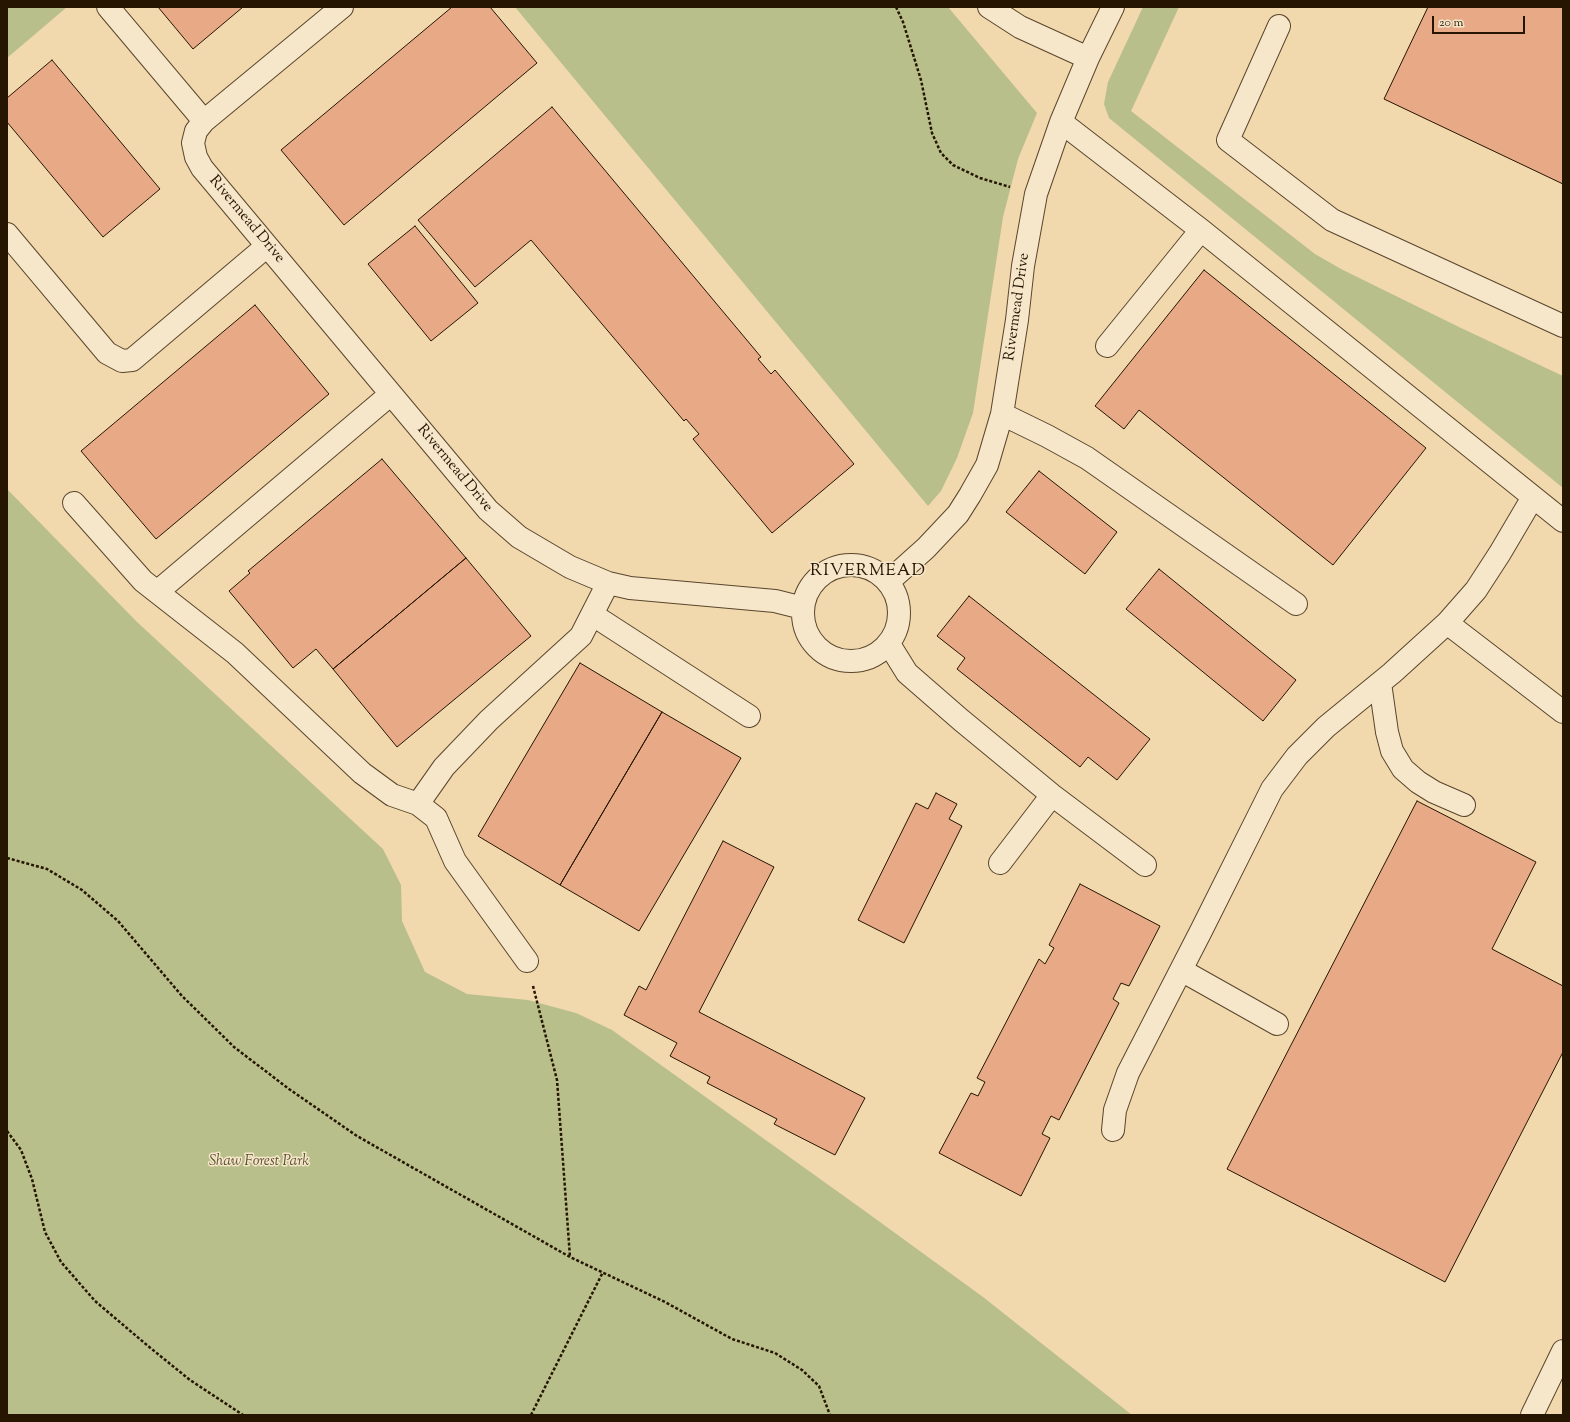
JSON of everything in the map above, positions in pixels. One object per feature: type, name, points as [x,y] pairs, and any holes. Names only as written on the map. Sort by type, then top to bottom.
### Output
[{"type":"street","points":[[108,7],[204,121],[342,7]]},
{"type":"street","points":[[988,7],[1020,27],[1088,58]]},
{"type":"street","name":"Rivermead Drive","points":[[888,582],[926,548],[958,514],[987,465],[1002,414],[1017,320],[1023,266],[1036,194],[1061,122],[1088,58],[1113,7]]},
{"type":"street","points":[[1279,26],[1228,140],[1332,220],[1563,326]]},
{"type":"street","name":"Rivermead Drive","points":[[204,121],[196,131],[193,143],[196,157],[202,168],[488,510],[519,537],[570,567],[608,583],[630,588],[775,601],[803,608]]},
{"type":"street","points":[[1061,122],[1201,230],[1563,521]]},
{"type":"street","points":[[1107,346],[1201,230]]},
{"type":"street","points":[[7,234],[107,354],[122,360],[132,360],[267,246]]},
{"type":"street","points":[[157,592],[391,394]]},
{"type":"street","points":[[1002,414],[1087,458],[1296,604]]},
{"type":"street","points":[[1113,1130],[1115,1110],[1128,1073],[1272,789],[1296,756],[1326,727],[1380,683],[1447,623],[1476,590],[1533,497]]},
{"type":"street","points":[[74,503],[143,581],[235,653],[362,774],[392,795],[418,804],[436,818],[455,861],[527,961]]},
{"type":"street","points":[[852,565],[869,568],[888,582],[894,592],[899,608],[898,625],[889,644],[877,655],[851,662],[835,659],[820,650],[809,637],[803,615],[803,608],[813,584],[826,573],[842,566],[852,565]]},
{"type":"street","points":[[418,804],[444,766],[489,720],[582,636],[608,583]]},
{"type":"street","points":[[593,614],[749,716]]},
{"type":"street","points":[[1447,623],[1563,712]]},
{"type":"street","points":[[889,644],[906,673],[1052,795],[1145,865]]},
{"type":"street","points":[[1380,683],[1386,732],[1392,751],[1403,769],[1418,782],[1434,792],[1464,805]]},
{"type":"street","points":[[1000,863],[1052,795]]},
{"type":"street","points":[[1181,970],[1277,1024]]},
{"type":"street","points":[[1532,1415],[1563,1351]]},
{"type":"path","points":[[896,7],[903,22],[920,80],[932,133],[942,153],[953,165],[980,178],[1036,194]]},
{"type":"path","points":[[7,858],[47,869],[82,890],[118,921],[182,996],[229,1042],[289,1089],[357,1136],[570,1257],[665,1302],[732,1339],[775,1353],[802,1370],[819,1386],[830,1415]]},
{"type":"path","points":[[527,961],[557,1080],[570,1257]]},
{"type":"path","points":[[7,1131],[21,1150],[32,1180],[45,1232],[61,1262],[95,1301],[148,1346],[190,1380],[243,1415]]},
{"type":"path","points":[[531,1415],[603,1272]]},
{"type":"green space","points":[[7,7],[67,7],[7,58]]},
{"type":"green space","points":[[515,7],[948,7],[1037,113],[1018,159],[1003,217],[973,413],[957,458],[941,491],[928,506]]},
{"type":"green space","points":[[1143,7],[1179,7],[1131,111],[1315,254],[1341,269],[1563,376],[1563,488],[1109,118],[1104,104],[1108,82]]},
{"type":"green space","name":"Shaw Forest Park","points":[[7,489],[137,622],[383,849],[401,885],[402,921],[425,972],[467,994],[528,1000],[576,1013],[612,1030],[983,1297],[1132,1415],[7,1415]]},
{"type":"building","points":[[158,7],[243,7],[193,49]]},
{"type":"building","points":[[452,7],[490,7],[537,63],[344,225],[281,150]]},
{"type":"building","points":[[1428,7],[1563,7],[1563,184],[1384,99]]},
{"type":"building","points":[[52,60],[160,189],[103,237],[7,122],[7,98]]},
{"type":"building","points":[[552,107],[761,357],[758,359],[771,374],[775,370],[854,464],[772,533],[693,439],[699,434],[686,419],[684,421],[531,240],[475,287],[418,220]]},
{"type":"building","points":[[415,226],[478,303],[431,341],[368,264]]},
{"type":"building","points":[[1204,270],[1426,448],[1333,565],[1139,410],[1124,429],[1095,406]]},
{"type":"building","points":[[255,305],[329,394],[156,539],[81,451]]},
{"type":"building","points":[[382,459],[466,558],[333,669],[316,649],[293,668],[229,591],[250,573],[248,571]]},
{"type":"building","points":[[1039,471],[1117,532],[1085,574],[1006,512]]},
{"type":"building","points":[[466,558],[531,636],[397,747],[333,669]]},
{"type":"building","points":[[1159,569],[1296,680],[1263,721],[1126,609]]},
{"type":"building","points":[[969,596],[1150,739],[1117,780],[1088,757],[1080,767],[957,669],[965,658],[937,636]]},
{"type":"building","points":[[580,663],[662,712],[560,885],[478,836]]},
{"type":"building","points":[[662,712],[741,758],[639,931],[560,885]]},
{"type":"building","points":[[936,793],[957,804],[949,819],[962,826],[904,943],[858,920],[916,803],[928,809]]},
{"type":"building","points":[[1417,801],[1536,862],[1492,949],[1563,986],[1563,1052],[1445,1282],[1227,1169]]},
{"type":"building","points":[[723,841],[774,867],[699,1012],[865,1098],[835,1155],[774,1124],[777,1119],[707,1083],[710,1077],[670,1056],[677,1043],[624,1015],[639,986],[646,990]]},
{"type":"building","points":[[1080,884],[1160,926],[1129,986],[1121,983],[1113,999],[1119,1003],[1059,1120],[1051,1116],[1042,1134],[1050,1138],[1021,1196],[939,1153],[971,1093],[978,1096],[985,1082],[977,1078],[1039,959],[1045,964],[1054,948],[1049,945]]},
{"type":"district","name":"RIVERMEAD","points":[[868,572]]}]
